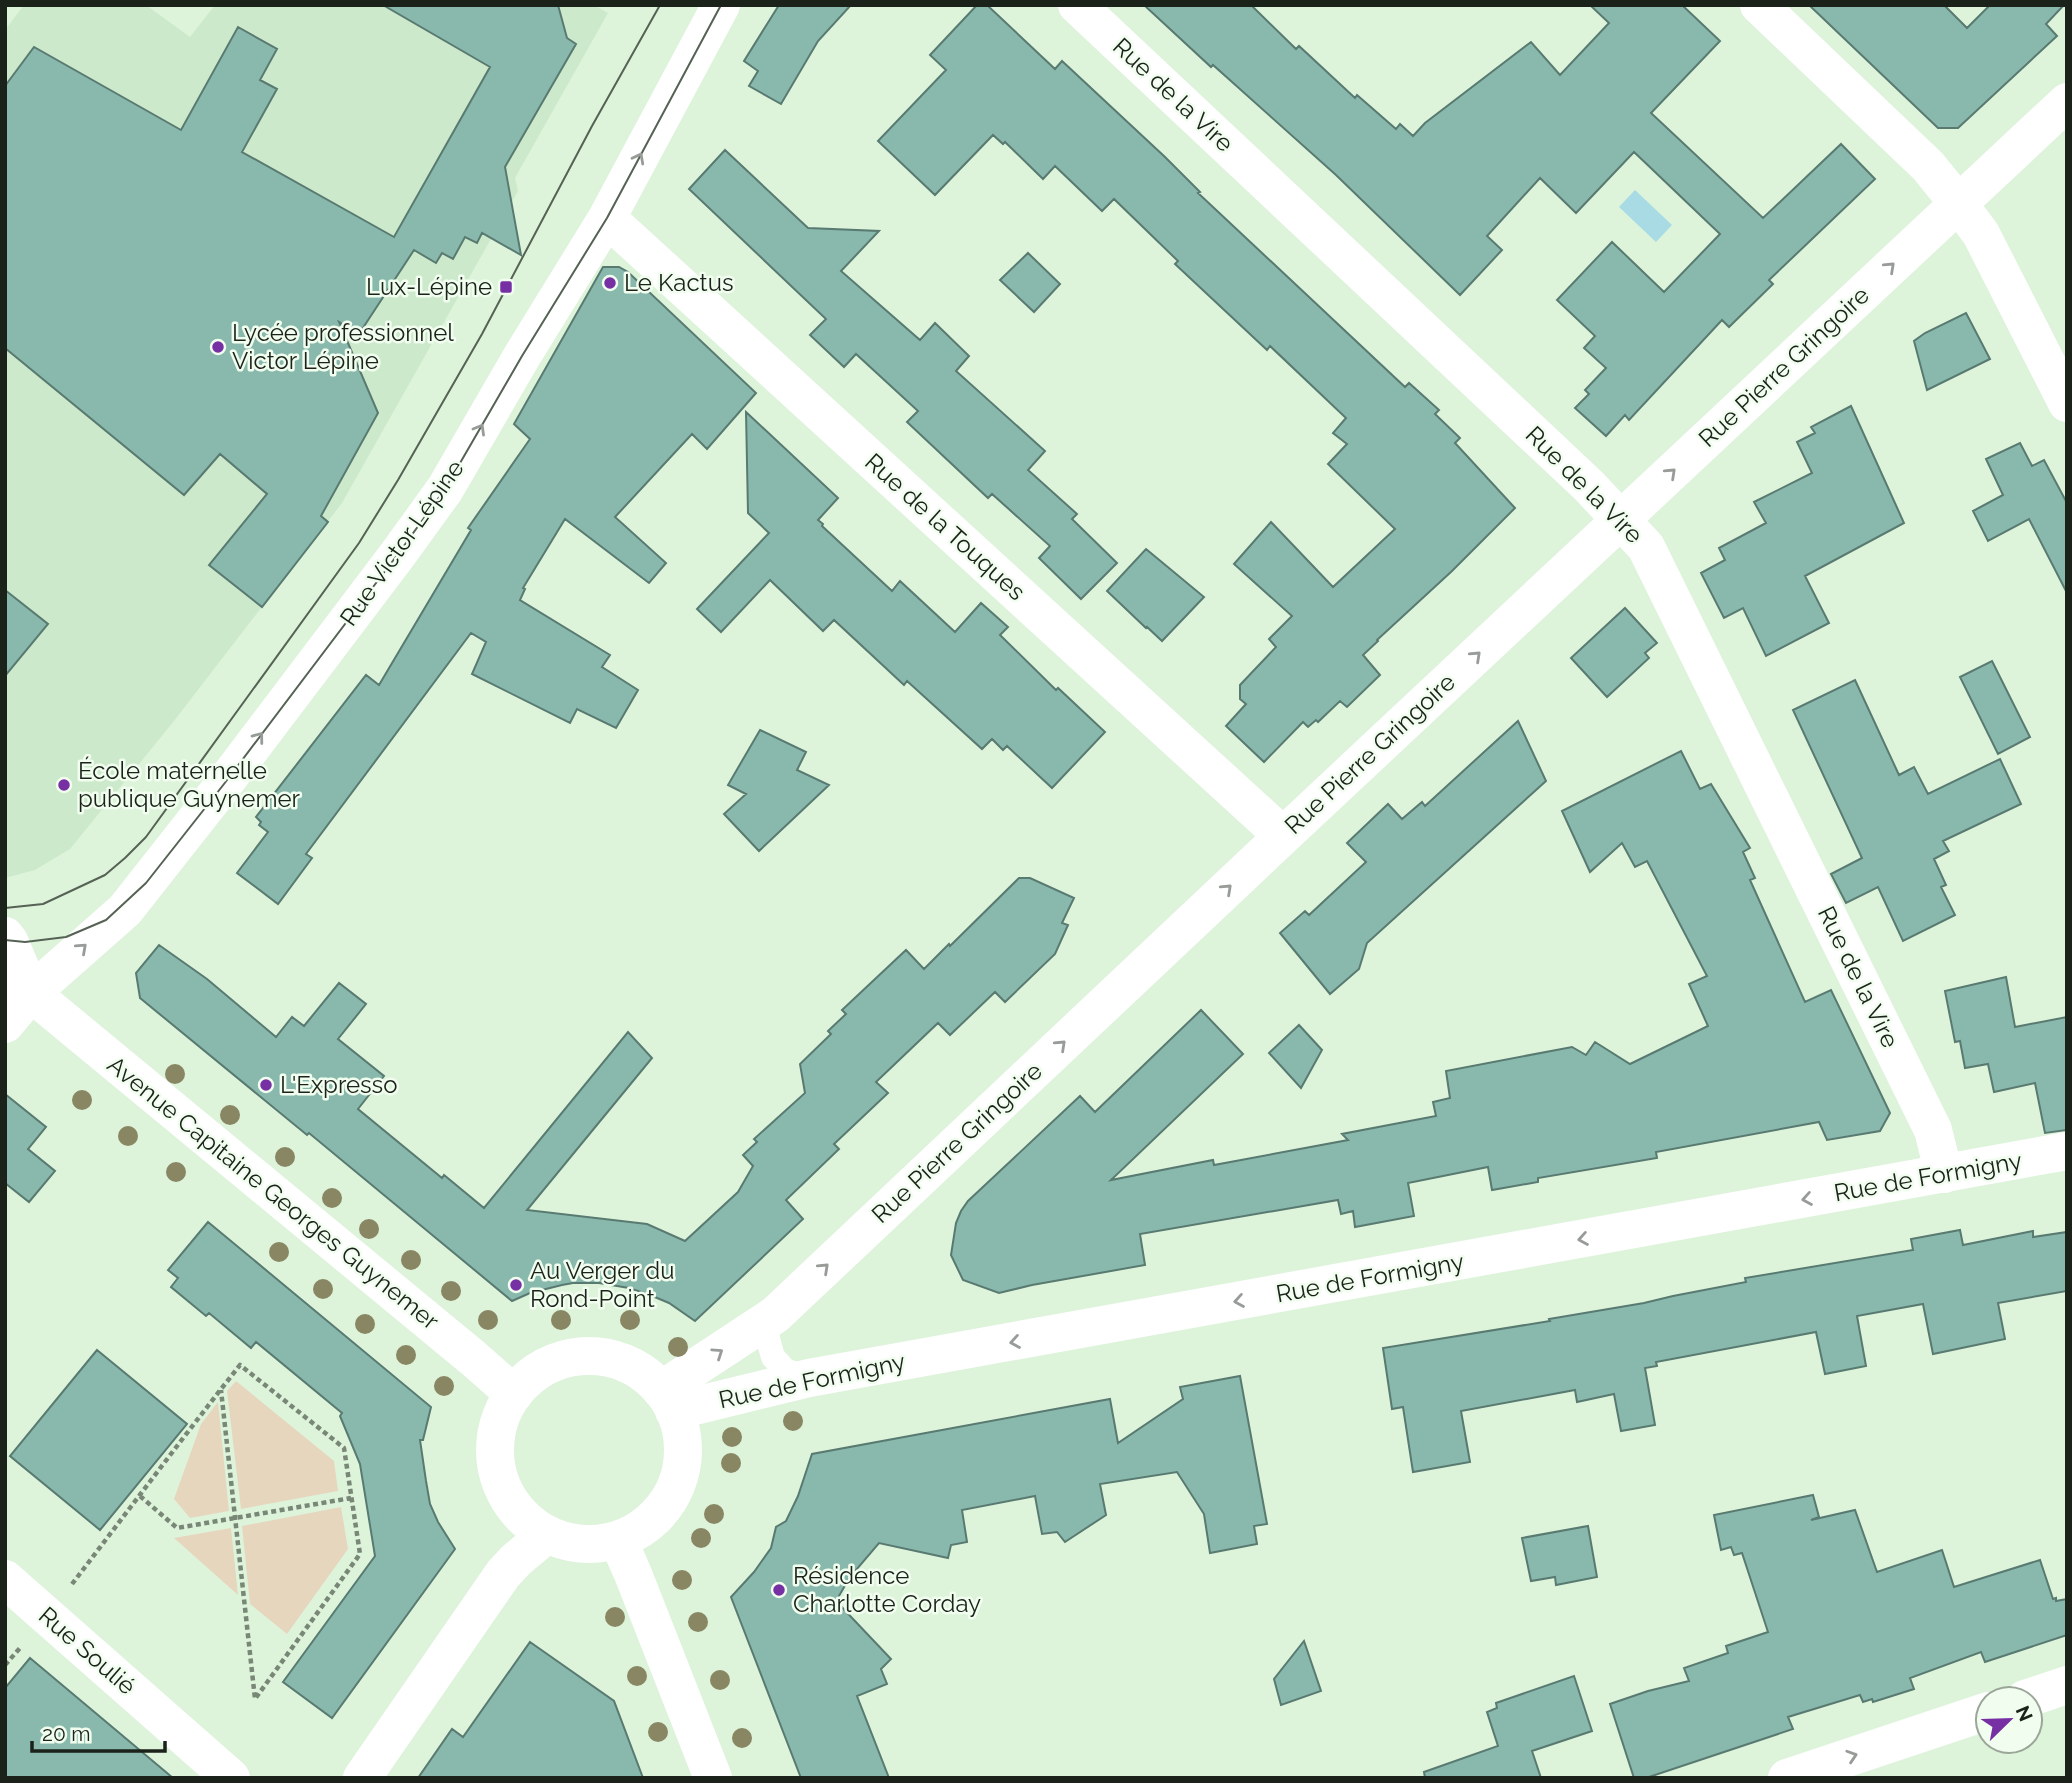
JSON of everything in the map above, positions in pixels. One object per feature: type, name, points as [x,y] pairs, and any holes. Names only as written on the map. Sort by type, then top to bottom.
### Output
[{"type":"street","name":"Rue Victor Lépine","points":[[5,1024],[18,989],[125,910],[398,555],[445,489],[522,356],[607,218],[721,5]]},
{"type":"street","name":"Rue de la Vire","points":[[1077,5],[1579,477],[1646,547],[1933,1130],[1944,1174]]},
{"type":"street","points":[[1759,5],[1928,166],[1958,203],[1981,234],[2067,403]]},
{"type":"street","name":"Rue Pierre Gringoire","points":[[667,1401],[775,1315],[2067,102]]},
{"type":"street","name":"Rue de la Touques","points":[[607,218],[1283,836]]},
{"type":"street","name":"Avenue Capitaine Georges Guynemer","points":[[5,936],[9,941],[18,989],[474,1358],[514,1394]]},
{"type":"street","name":"Rue de Formigny","points":[[667,1401],[809,1378],[2067,1151]]},
{"type":"street","points":[[594,1356],[619,1361],[642,1373],[667,1401],[680,1432],[682,1454],[679,1476],[671,1496],[641,1528],[618,1540],[596,1544],[570,1542],[547,1534],[525,1520],[509,1500],[498,1477],[495,1451],[498,1426],[514,1394],[524,1382],[544,1367],[569,1358],[594,1356]]},
{"type":"street","points":[[362,1778],[503,1574],[547,1534]]},
{"type":"street","points":[[618,1540],[713,1778]]},
{"type":"street","name":"Rue Soulié","points":[[5,1579],[231,1778]]},
{"type":"street","points":[[2044,1693],[2067,1685]]},
{"type":"street","points":[[1787,1778],[1974,1716]]},
{"type":"lane","points":[[775,1315],[768,1326],[773,1357],[785,1370],[809,1378]]},
{"type":"path","points":[[47,1616],[240,1365],[344,1448],[360,1554],[255,1699],[221,1390]]},
{"type":"path","points":[[140,1496],[177,1528],[351,1498]]},
{"type":"shaded area","name":"Lycée professionnel Victor Lépine","points":[[24,5],[146,5],[190,37],[215,5],[594,5],[608,13],[515,178],[518,191],[342,503],[174,721],[70,849],[35,870],[5,878],[5,30]]},
{"type":"shaded area","points":[[236,1381],[334,1461],[338,1491],[241,1509],[227,1391]]},
{"type":"shaded area","points":[[218,1402],[229,1511],[190,1518],[174,1499],[201,1424]]},
{"type":"shaded area","points":[[341,1507],[348,1549],[287,1634],[250,1604],[242,1526]]},
{"type":"shaded area","points":[[231,1528],[238,1595],[174,1538]]},
{"type":"water","points":[[1635,190],[1672,225],[1656,242],[1619,207]]},
{"type":"building","points":[[383,5],[558,5],[567,38],[576,44],[505,167],[521,255],[482,233],[477,243],[465,237],[453,259],[442,253],[436,263],[414,250],[359,334],[339,322],[378,413],[321,516],[328,522],[262,607],[209,565],[267,494],[220,454],[184,495],[5,348],[5,86],[34,47],[181,130],[238,27],[277,49],[260,80],[277,89],[242,152],[394,237],[490,67]]},
{"type":"building","points":[[779,5],[851,5],[818,41],[781,104],[749,86],[758,71],[744,61]]},
{"type":"building","points":[[977,5],[987,5],[1055,69],[1062,61],[1405,387],[1409,383],[1439,410],[1435,414],[1460,438],[1455,443],[1515,508],[1363,655],[1380,675],[1347,707],[1340,701],[1318,722],[1316,720],[1308,727],[1303,722],[1264,762],[1226,726],[1246,704],[1240,699],[1240,685],[1276,647],[1269,639],[1292,616],[1234,564],[1271,522],[1333,587],[1395,529],[1328,464],[1347,444],[1333,433],[1346,418],[1270,346],[1267,350],[1175,264],[1178,261],[1114,199],[1102,211],[1055,166],[1043,179],[1005,142],[1003,144],[993,135],[935,195],[878,141],[946,70],[930,55]]},
{"type":"building","points":[[1144,5],[1251,5],[1296,49],[1299,46],[1355,98],[1357,95],[1396,129],[1400,124],[1413,136],[1425,123],[1531,42],[1560,75],[1609,23],[1590,5],[1682,5],[1720,41],[1651,113],[1763,218],[1841,144],[1875,179],[1769,280],[1773,284],[1729,327],[1722,320],[1629,420],[1625,415],[1606,436],[1575,408],[1589,394],[1585,390],[1606,368],[1584,348],[1595,336],[1557,300],[1612,242],[1664,292],[1720,234],[1634,152],[1576,213],[1540,178],[1487,236],[1502,250],[1460,295],[1336,175]]},
{"type":"building","points":[[1809,5],[1944,5],[1967,28],[1990,5],[2064,5],[2046,24],[2057,36],[1958,128],[1938,128]]},
{"type":"building","points":[[725,150],[808,228],[879,231],[841,271],[920,340],[935,323],[969,356],[956,371],[1045,451],[1028,470],[1077,514],[1072,519],[1117,563],[1081,599],[1039,558],[1050,546],[992,494],[988,498],[907,422],[918,411],[856,354],[844,367],[810,335],[826,319],[689,189]]},
{"type":"building","points":[[1028,253],[1060,284],[1034,312],[1000,280]]},
{"type":"building","points":[[603,267],[619,267],[628,272],[756,393],[707,449],[692,434],[615,517],[666,563],[649,583],[565,519],[523,588],[525,589],[520,600],[610,655],[602,667],[638,690],[616,728],[577,709],[570,723],[472,674],[486,642],[471,633],[306,854],[312,858],[278,904],[237,873],[268,832],[259,825],[261,822],[256,817],[366,675],[379,685],[471,530],[468,528],[530,439],[514,424]]},
{"type":"building","points":[[1966,313],[1990,359],[1927,390],[1914,341]]},
{"type":"building","points":[[1851,406],[1904,523],[1805,576],[1829,623],[1766,656],[1743,608],[1724,618],[1701,573],[1725,560],[1719,548],[1766,523],[1754,502],[1812,473],[1797,442],[1815,433],[1811,427]]},
{"type":"building","points":[[746,412],[838,498],[818,520],[892,591],[900,581],[955,632],[981,603],[1008,627],[1000,635],[1056,690],[1058,688],[1105,732],[1052,788],[1007,746],[1003,750],[992,739],[982,749],[907,681],[904,685],[834,620],[823,631],[770,580],[721,632],[697,609],[769,533],[748,513]]},
{"type":"building","points":[[2020,443],[2032,466],[2044,460],[2067,503],[2067,593],[2029,519],[1988,541],[1973,511],[2003,495],[1986,459]]},
{"type":"building","points":[[1146,549],[1204,597],[1162,641],[1107,591]]},
{"type":"building","points":[[5,590],[48,624],[5,676]]},
{"type":"building","points":[[1625,608],[1657,643],[1645,653],[1649,658],[1607,697],[1571,658]]},
{"type":"building","points":[[1992,661],[2030,737],[1998,754],[1960,677]]},
{"type":"building","points":[[1855,680],[1899,775],[1914,767],[1928,794],[2000,759],[2021,804],[1943,841],[1949,851],[1934,859],[1946,885],[1941,887],[1955,915],[1903,941],[1878,887],[1846,903],[1831,874],[1862,858],[1793,710]]},
{"type":"building","points":[[1518,721],[1546,781],[1367,943],[1359,969],[1330,994],[1280,933],[1305,911],[1309,915],[1366,862],[1347,843],[1388,804],[1402,819],[1422,802],[1425,806]]},
{"type":"building","points":[[760,730],[806,752],[797,770],[829,785],[759,851],[724,814],[746,794],[728,785]]},
{"type":"building","points":[[1681,751],[1700,789],[1711,784],[1750,848],[1743,852],[1755,878],[1750,880],[1805,1002],[1831,990],[1890,1113],[1880,1131],[1827,1140],[1819,1122],[1656,1152],[1657,1158],[1538,1178],[1538,1182],[1492,1190],[1488,1167],[1408,1183],[1414,1216],[1355,1227],[1353,1211],[1341,1214],[1338,1200],[1140,1234],[1145,1265],[999,1293],[963,1280],[951,1255],[956,1223],[968,1201],[1080,1096],[1095,1112],[1201,1010],[1243,1054],[1111,1180],[1213,1160],[1214,1165],[1348,1140],[1342,1134],[1436,1116],[1433,1102],[1450,1098],[1446,1071],[1572,1047],[1586,1055],[1595,1042],[1630,1064],[1708,1026],[1689,984],[1707,976],[1647,861],[1635,867],[1622,843],[1590,872],[1562,811]]},
{"type":"building","points":[[1019,878],[1030,878],[1074,898],[1062,923],[1068,925],[1055,954],[1005,1002],[995,992],[950,1035],[938,1023],[876,1082],[888,1093],[834,1144],[839,1149],[786,1200],[803,1219],[695,1321],[669,1303],[650,1295],[599,1283],[562,1285],[530,1293],[512,1301],[140,998],[136,973],[159,945],[207,979],[276,1037],[292,1017],[304,1026],[339,983],[366,1004],[338,1039],[384,1076],[358,1109],[442,1178],[444,1175],[484,1208],[628,1032],[652,1058],[527,1210],[647,1224],[685,1241],[738,1192],[753,1166],[743,1155],[757,1142],[754,1139],[805,1093],[800,1064],[831,1034],[828,1031],[846,1014],[842,1010],[906,950],[924,969]]},
{"type":"building","points":[[2006,977],[2015,1027],[2067,1017],[2067,1130],[2045,1133],[2035,1083],[1994,1092],[1988,1064],[1965,1068],[1960,1041],[1955,1042],[1945,991]]},
{"type":"building","points":[[1299,1025],[1322,1050],[1301,1088],[1269,1053]]},
{"type":"building","points":[[5,1094],[46,1127],[28,1149],[55,1171],[29,1202],[5,1183]]},
{"type":"building","points":[[208,1222],[431,1407],[423,1440],[420,1440],[426,1481],[430,1504],[455,1549],[332,1718],[283,1682],[375,1556],[360,1464],[340,1416],[342,1413],[256,1342],[251,1348],[209,1313],[206,1316],[171,1287],[178,1278],[168,1270]]},
{"type":"building","points":[[1960,1230],[1963,1245],[2033,1231],[2033,1237],[2067,1232],[2067,1291],[1998,1303],[2005,1339],[1933,1354],[1923,1304],[1857,1316],[1866,1366],[1825,1374],[1816,1332],[1656,1362],[1657,1366],[1645,1368],[1655,1425],[1621,1431],[1614,1394],[1577,1402],[1575,1390],[1461,1411],[1470,1462],[1413,1472],[1403,1407],[1392,1409],[1383,1348],[1550,1321],[1549,1319],[1746,1282],[1745,1278],[1913,1250],[1911,1239]]},
{"type":"building","points":[[97,1350],[187,1424],[100,1530],[10,1456]]},
{"type":"building","name":"Résidence Charlotte Corday","points":[[1240,1376],[1267,1524],[1254,1526],[1257,1544],[1210,1553],[1204,1514],[1177,1472],[1100,1484],[1106,1515],[1065,1542],[1057,1532],[1042,1534],[1035,1496],[962,1510],[967,1542],[951,1545],[948,1558],[879,1543],[850,1577],[836,1601],[891,1659],[881,1669],[887,1684],[857,1696],[889,1778],[801,1778],[731,1597],[771,1548],[776,1527],[786,1521],[798,1496],[812,1454],[1110,1399],[1118,1443],[1183,1399],[1180,1387]]},
{"type":"building","points":[[1813,1495],[1819,1517],[1811,1520],[1855,1510],[1877,1572],[1942,1550],[1954,1587],[2040,1560],[2053,1599],[2067,1599],[2067,1635],[1985,1662],[1981,1652],[1910,1678],[1914,1689],[1873,1702],[1872,1699],[1863,1702],[1860,1695],[1788,1717],[1793,1729],[1646,1778],[1634,1778],[1610,1704],[1689,1681],[1684,1668],[1728,1653],[1726,1646],[1768,1632],[1742,1553],[1734,1555],[1731,1547],[1721,1550],[1714,1515]]},
{"type":"building","points":[[1588,1526],[1597,1577],[1556,1585],[1555,1577],[1531,1581],[1522,1538]]},
{"type":"building","points":[[1304,1641],[1321,1691],[1281,1705],[1274,1679]]},
{"type":"building","points":[[530,1642],[614,1701],[643,1778],[418,1778],[452,1729],[463,1737]]},
{"type":"building","points":[[30,1658],[173,1778],[5,1778],[5,1688]]},
{"type":"building","points":[[1574,1676],[1592,1731],[1532,1751],[1541,1778],[1425,1778],[1424,1772],[1498,1746],[1487,1712],[1497,1708],[1496,1703]]},
{"type":"tram line","points":[[5,908],[43,904],[105,875],[146,837],[359,543],[398,480],[482,334],[592,126],[660,5]]},
{"type":"tram line","points":[[5,940],[25,942],[66,937],[106,920],[146,883],[224,784],[445,489],[522,356],[607,218],[721,5]]},
{"type":"place","name":"Le Kactus","points":[[610,283]]},
{"type":"place","name":"Lux-Lépine","points":[[506,287]]},
{"type":"place","name":"Lycée professionnel Victor Lépine","points":[[218,347]]},
{"type":"place","name":"École maternelle publique Guynemer","points":[[64,785]]},
{"type":"place","name":"L'Expresso","points":[[266,1085]]},
{"type":"place","name":"Au Verger du Rond-Point","points":[[516,1285]]},
{"type":"place","name":"Résidence Charlotte Corday","points":[[779,1590]]}]
